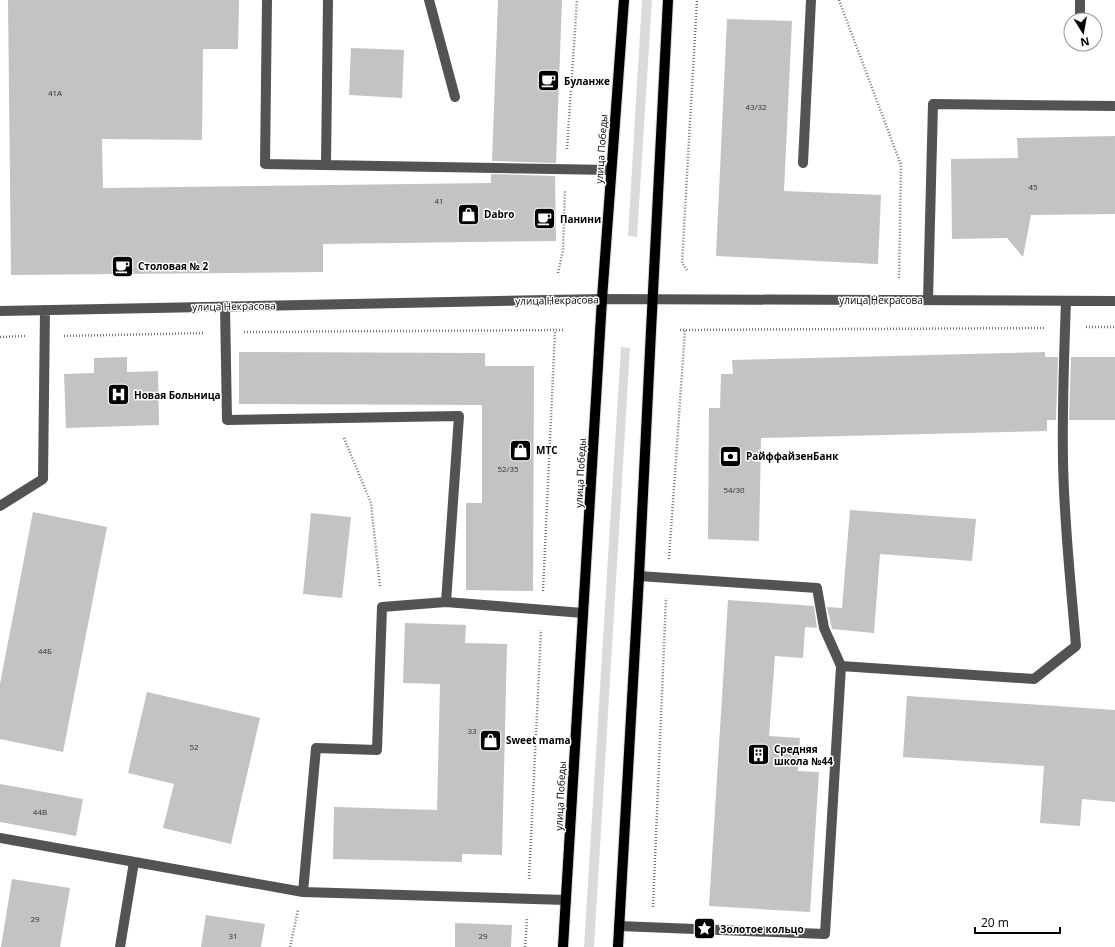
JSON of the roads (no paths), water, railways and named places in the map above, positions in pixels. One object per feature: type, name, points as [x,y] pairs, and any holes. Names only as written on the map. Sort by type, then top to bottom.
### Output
[{"type":"main road","name":"улица Победы","points":[[563,947],[602,299],[624,0]]},
{"type":"main road","points":[[618,947],[639,576],[668,0]]},
{"type":"street","points":[[267,0],[265,164],[566,168],[612,170]]},
{"type":"street","points":[[326,165],[328,0]]},
{"type":"street","points":[[429,0],[455,98]]},
{"type":"street","points":[[803,163],[811,0]]},
{"type":"street","points":[[1080,0],[1080,12]]},
{"type":"street","points":[[928,300],[933,104],[1115,106]]},
{"type":"street","name":"улица Некрасова","points":[[0,311],[602,299],[1115,301]]},
{"type":"street","points":[[841,666],[1034,679],[1076,646],[1063,462],[1063,355],[1066,301]]},
{"type":"street","points":[[225,306],[226,420],[459,416],[446,602]]},
{"type":"street","points":[[0,506],[43,479],[44,310]]},
{"type":"street","points":[[619,926],[825,934],[841,666],[824,628],[817,588],[639,576]]},
{"type":"street","points":[[303,892],[316,748],[377,750],[382,607],[446,602],[583,613]]},
{"type":"street","points":[[0,838],[303,892],[566,900]]},
{"type":"street","points":[[120,947],[134,862]]},
{"type":"place","name":"Буланже","points":[[548,81]]},
{"type":"place","name":"Dabro","points":[[468,214]]},
{"type":"place","name":"Панини","points":[[544,219]]},
{"type":"place","name":"Столовая № 2","points":[[123,266]]},
{"type":"place","name":"Новая Больница","points":[[118,395]]},
{"type":"place","name":"МТС","points":[[521,450]]},
{"type":"place","name":"РайффайзенБанк","points":[[730,456]]},
{"type":"place","name":"Sweet mama","points":[[491,740]]},
{"type":"place","name":"Средняя школа №44","points":[[759,755]]},
{"type":"place","name":"Золотое кольцо","points":[[704,929]]}]
